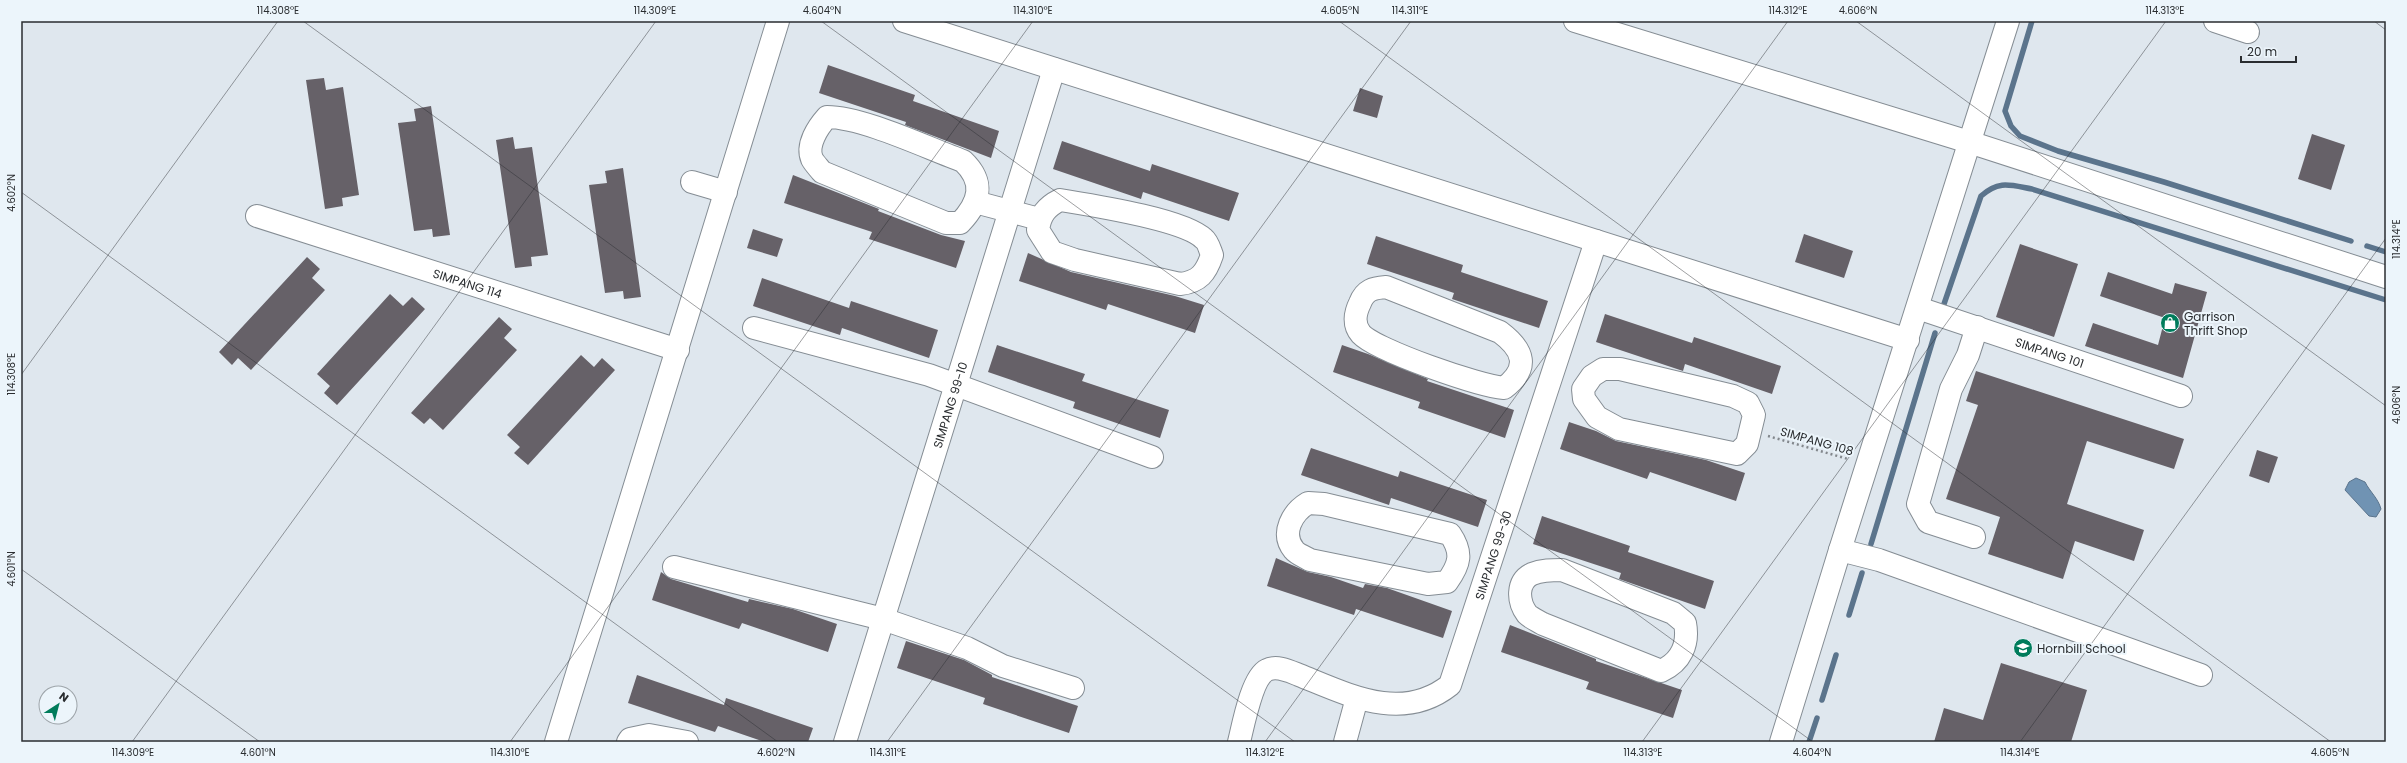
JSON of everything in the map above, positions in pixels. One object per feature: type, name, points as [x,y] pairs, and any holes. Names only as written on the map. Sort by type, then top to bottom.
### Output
[{"type":"street","points":[[556,742],[678,350],[778,21]]},
{"type":"street","points":[[904,21],[1908,340]]},
{"type":"street","points":[[1575,21],[1969,142],[2386,277]]},
{"type":"street","points":[[1781,742],[1867,464],[1908,340],[2008,21]]},
{"type":"street","points":[[2215,21],[2248,32]]},
{"type":"street","name":"SIMPANG 99-10","points":[[845,742],[1008,212],[1054,68]]},
{"type":"street","points":[[840,117],[963,161],[973,171],[978,188],[976,202],[970,212],[960,223],[946,223],[822,172],[812,158],[812,141],[819,127],[827,118],[840,117]]},
{"type":"street","points":[[692,182],[726,192]]},
{"type":"street","points":[[1060,200],[1116,209],[1194,232],[1205,239],[1212,255],[1208,270],[1194,282],[1180,284],[1075,260],[1052,252],[1038,230],[1039,220],[1049,206],[1060,200]]},
{"type":"street","points":[[976,202],[1039,220]]},
{"type":"street","name":"SIMPANG 114","points":[[257,216],[678,350]]},
{"type":"street","name":"SIMPANG 99-30","points":[[1239,742],[1257,679],[1267,670],[1281,668],[1357,698],[1380,702],[1416,703],[1437,695],[1450,685],[1488,575],[1596,241]]},
{"type":"street","points":[[1386,287],[1500,332],[1514,342],[1522,357],[1520,369],[1512,382],[1504,388],[1492,387],[1426,365],[1376,344],[1361,334],[1355,323],[1356,311],[1362,296],[1372,288],[1386,287]]},
{"type":"street","name":"SIMPANG 101","points":[[1918,308],[2181,396]]},
{"type":"street","points":[[754,328],[956,385],[1152,457]]},
{"type":"street","points":[[1974,537],[1928,522],[1918,504],[1951,389],[1968,355],[1977,328]]},
{"type":"street","points":[[1520,369],[1583,389]]},
{"type":"street","points":[[1603,369],[1620,369],[1738,398],[1748,403],[1754,414],[1752,429],[1747,444],[1737,454],[1723,453],[1686,442],[1619,429],[1597,417],[1584,399],[1583,389],[1592,376],[1603,369]]},
{"type":"street","points":[[1308,503],[1324,504],[1429,527],[1450,534],[1458,546],[1458,568],[1447,582],[1428,584],[1310,560],[1294,550],[1288,536],[1290,520],[1299,508],[1308,503]]},
{"type":"street","points":[[1840,550],[1879,560],[2201,675]]},
{"type":"street","points":[[674,567],[883,619],[967,648],[1003,666],[1073,688]]},
{"type":"street","points":[[1458,568],[1488,575],[1520,587]]},
{"type":"street","points":[[1542,570],[1562,570],[1673,613],[1685,623],[1687,636],[1682,653],[1672,666],[1661,671],[1542,624],[1528,615],[1520,600],[1520,587],[1530,575],[1542,570]]},
{"type":"street","points":[[1345,742],[1357,698]]},
{"type":"street","points":[[628,742],[630,739],[649,735],[687,742]]},
{"type":"path","name":"SIMPANG 108","points":[[1762,434],[1867,464]]},
{"type":"water","points":[[2356,478],[2365,482],[2378,502],[2381,509],[2376,517],[2369,516],[2345,490],[2349,482]]},
{"type":"building","points":[[828,65],[915,95],[913,101],[999,131],[991,158],[905,125],[906,122],[819,93]]},
{"type":"building","points":[[324,78],[326,90],[343,87],[359,195],[342,198],[343,206],[325,209],[306,80]]},
{"type":"building","points":[[1360,88],[1383,96],[1377,118],[1353,111]]},
{"type":"building","points":[[431,106],[450,235],[433,237],[432,229],[414,231],[398,123],[416,121],[414,109]]},
{"type":"building","points":[[2312,134],[2345,145],[2331,190],[2298,179]]},
{"type":"building","points":[[513,137],[515,149],[532,147],[548,255],[531,257],[532,266],[515,268],[496,140]]},
{"type":"building","points":[[1062,141],[1150,171],[1152,164],[1239,193],[1229,221],[1143,192],[1141,199],[1053,169]]},
{"type":"building","points":[[623,168],[641,297],[624,299],[623,291],[605,293],[589,185],[607,183],[605,171]]},
{"type":"building","points":[[793,175],[879,209],[878,211],[941,235],[965,241],[956,268],[869,239],[872,232],[784,203]]},
{"type":"building","points":[[753,229],[783,239],[777,257],[747,248]]},
{"type":"building","points":[[1804,234],[1853,251],[1844,278],[1795,262]]},
{"type":"building","points":[[1376,236],[1463,265],[1461,272],[1548,301],[1539,328],[1452,299],[1454,293],[1367,264]]},
{"type":"building","points":[[2020,244],[2078,264],[2054,337],[1996,317]]},
{"type":"building","points":[[1028,253],[1071,272],[1175,296],[1204,305],[1195,333],[1108,304],[1106,310],[1019,281]]},
{"type":"building","points":[[307,257],[320,269],[312,278],[325,290],[251,370],[238,358],[232,365],[219,352]]},
{"type":"building","points":[[2108,272],[2172,294],[2175,283],[2207,292],[2183,378],[2085,346],[2093,323],[2158,345],[2165,318],[2100,296]]},
{"type":"building","points":[[762,278],[849,308],[851,301],[938,330],[929,358],[842,328],[840,335],[753,306]]},
{"type":"building","points":[[390,294],[403,306],[412,297],[425,309],[337,405],[324,393],[330,386],[317,374]]},
{"type":"building","points":[[1605,314],[1692,343],[1694,337],[1781,366],[1772,394],[1685,364],[1683,371],[1596,342]]},
{"type":"building","points":[[499,317],[512,329],[504,338],[517,350],[443,430],[430,418],[424,424],[411,413]]},
{"type":"building","points":[[997,345],[1085,374],[1082,381],[1169,410],[1160,438],[1073,408],[1075,402],[988,372]]},
{"type":"building","points":[[1342,345],[1428,379],[1427,381],[1514,410],[1505,438],[1418,408],[1420,402],[1333,372]]},
{"type":"building","points":[[581,355],[594,367],[602,358],[615,370],[528,465],[514,453],[520,447],[507,435]]},
{"type":"building","points":[[1976,371],[2184,439],[2174,469],[2087,441],[2067,504],[2144,530],[2134,561],[2075,541],[2063,579],[1988,554],[2000,517],[1946,499],[1978,405],[1966,401]]},
{"type":"building","points":[[1569,422],[1596,431],[1616,441],[1706,460],[1745,473],[1736,501],[1650,472],[1647,479],[1560,449]]},
{"type":"building","points":[[1311,448],[1398,477],[1400,471],[1487,500],[1478,527],[1391,498],[1389,505],[1301,475]]},
{"type":"building","points":[[2257,450],[2278,457],[2269,483],[2249,476]]},
{"type":"building","points":[[1542,516],[1630,546],[1628,552],[1714,581],[1705,609],[1619,579],[1621,573],[1533,544]]},
{"type":"building","points":[[1276,558],[1308,572],[1331,577],[1363,588],[1365,584],[1387,588],[1452,611],[1443,638],[1356,609],[1354,615],[1267,586]]},
{"type":"building","points":[[661,572],[671,579],[748,602],[749,599],[793,609],[837,624],[828,652],[742,623],[739,629],[652,600]]},
{"type":"building","points":[[1510,625],[1596,659],[1596,661],[1682,690],[1673,718],[1586,689],[1589,682],[1501,652]]},
{"type":"building","points":[[906,641],[964,660],[992,675],[992,677],[1078,706],[1069,733],[983,704],[985,698],[897,668]]},
{"type":"building","points":[[2001,663],[2087,690],[2071,742],[1934,742],[1944,708],[1983,720]]},
{"type":"building","points":[[637,675],[724,705],[726,698],[813,728],[808,742],[765,742],[718,726],[715,732],[628,703]]},
{"type":"waterway","points":[[2032,21],[2005,111],[2011,126],[2020,136],[2058,151],[2164,182],[2351,241]]},
{"type":"waterway","points":[[1944,304],[1981,196],[1993,188],[2005,185],[2032,189],[2386,300]]},
{"type":"waterway","points":[[2367,246],[2386,252]]},
{"type":"waterway","points":[[1871,544],[1935,333]]},
{"type":"waterway","points":[[1849,615],[1862,573]]},
{"type":"waterway","points":[[1822,700],[1836,655]]},
{"type":"waterway","points":[[1809,742],[1817,718]]},
{"type":"place","name":"Garrison Thrift Shop","points":[[2170,323]]},
{"type":"place","name":"Hornbill School","points":[[2023,648]]}]
